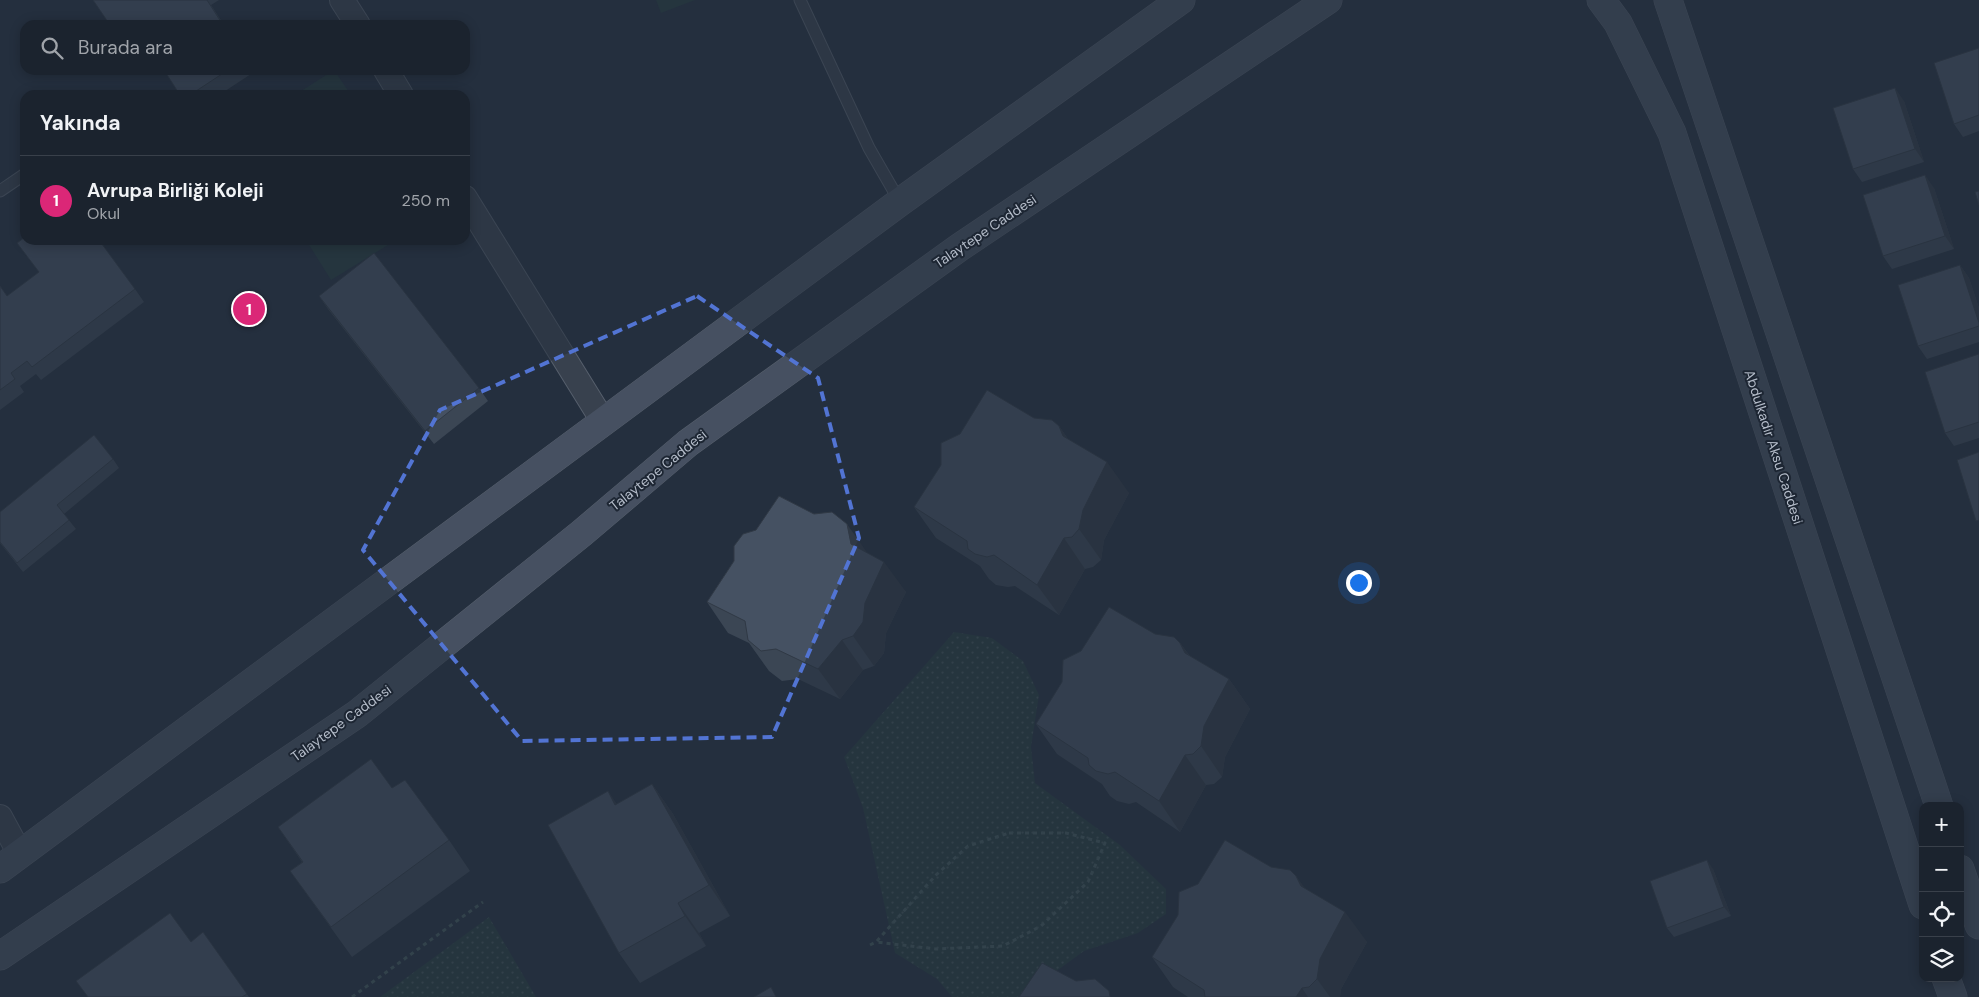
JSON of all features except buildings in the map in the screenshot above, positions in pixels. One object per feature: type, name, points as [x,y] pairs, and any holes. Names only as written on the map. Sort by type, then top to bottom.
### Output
[{"type":"main road","points":[[10,862],[900,202],[1181,0]]},
{"type":"main road","name":"Talaytepe Caddesi","points":[[0,956],[357,714],[582,533],[688,443],[952,253],[1328,0]]},
{"type":"main road","name":"Abdulkadir Aksu Caddesi","points":[[1601,0],[1618,23],[1672,133],[1919,893]]},
{"type":"main road","points":[[1668,0],[1938,802]]},
{"type":"main road","points":[[1964,881],[1979,925]]},
{"type":"main road","points":[[1947,982],[1953,997]]},
{"type":"street","points":[[342,0],[355,20]]},
{"type":"street","points":[[389,75],[398,90]]},
{"type":"street","points":[[470,206],[603,421]]},
{"type":"street","points":[[0,817],[10,862]]},
{"type":"lane","points":[[800,0],[869,148],[900,202]]},
{"type":"lane","points":[[0,191],[20,177]]},
{"type":"path","points":[[870,946],[876,942],[930,882],[968,846],[1009,833],[1066,833],[1105,843],[1088,882],[1041,926],[1003,946],[936,949],[876,942]]},
{"type":"path","points":[[352,997],[484,902]]},
{"type":"highlighted area","points":[[697,296],[818,378],[859,538],[772,737],[522,741],[363,550],[440,410]]},
{"type":"green space","points":[[656,0],[695,0],[661,13]]},
{"type":"green space","points":[[326,75],[337,75],[348,90],[303,90]]},
{"type":"green space","points":[[309,245],[388,245],[331,280]]},
{"type":"green space","points":[[954,632],[992,638],[1023,661],[1039,695],[1031,747],[1035,783],[1120,845],[1166,889],[1166,914],[1138,933],[1084,951],[1021,997],[952,997],[937,979],[895,953],[863,808],[844,757]]},
{"type":"green space","points":[[489,917],[536,997],[380,997]]},
{"type":"place","name":"Avrupa Birliği Koleji","points":[[249,309]]}]
